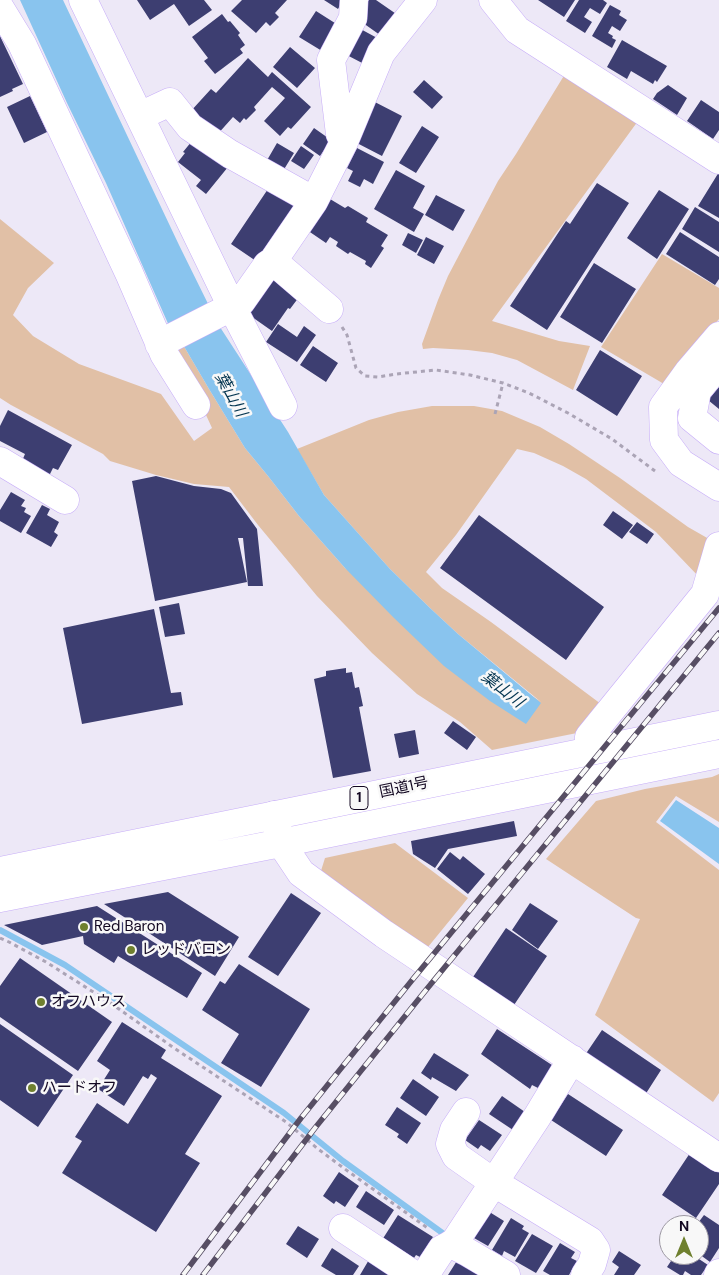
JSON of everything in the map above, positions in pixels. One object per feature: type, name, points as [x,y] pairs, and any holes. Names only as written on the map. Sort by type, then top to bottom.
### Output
[{"type":"main road","points":[[83,0],[140,116],[227,309],[283,406]]},
{"type":"main road","points":[[344,142],[340,134],[332,60],[353,18],[354,0]]},
{"type":"main road","points":[[162,343],[241,302],[267,265],[273,261],[314,201],[344,142],[381,53],[423,0]]},
{"type":"main road","points":[[493,0],[517,30],[719,160]]},
{"type":"main road","points":[[0,8],[22,44],[162,343],[164,354],[196,405]]},
{"type":"main road","points":[[140,116],[170,102],[190,128],[230,154],[314,201]]},
{"type":"main road","points":[[273,261],[329,309]]},
{"type":"main road","points":[[719,336],[689,371],[663,407],[664,440],[681,463],[719,488]]},
{"type":"main road","points":[[719,364],[697,391],[692,418],[719,440]]},
{"type":"main road","points":[[0,461],[65,500]]},
{"type":"main road","points":[[588,751],[589,737],[705,594],[718,550]]},
{"type":"main road","name":"国道1号","points":[[0,871],[719,725]]},
{"type":"main road","name":"国道1号","points":[[0,898],[719,754]]},
{"type":"main road","points":[[274,815],[281,843],[301,873],[384,934],[719,1158]]},
{"type":"main road","points":[[425,1275],[446,1247],[454,1243],[572,1059]]},
{"type":"main road","points":[[466,1112],[454,1130],[450,1144],[456,1156],[494,1182],[590,1241],[596,1250],[592,1264],[585,1275]]},
{"type":"main road","points":[[343,1228],[414,1275]]},
{"type":"main road","points":[[446,1247],[467,1252],[506,1275]]},
{"type":"path","points":[[329,309],[347,334],[356,368],[365,376],[378,377],[436,370],[470,375],[503,383],[529,393],[576,417],[612,439],[658,473]]},
{"type":"path","points":[[495,414],[503,383]]},
{"type":"path","points":[[0,938],[46,962],[109,1002],[174,1048],[286,1122],[318,1149],[438,1236],[446,1247]]},
{"type":"shaded area","points":[[565,74],[638,121],[492,321],[559,341],[590,346],[573,390],[517,360],[492,353],[468,350],[423,349],[422,344],[448,276],[498,181]]},
{"type":"shaded area","points":[[0,219],[54,263],[28,288],[13,315],[33,336],[79,364],[161,394],[194,441],[212,428],[200,402],[169,349],[182,343],[245,448],[299,516],[345,568],[541,702],[458,634],[390,569],[324,495],[297,449],[369,420],[398,412],[432,406],[474,406],[502,411],[540,427],[569,444],[688,527],[709,539],[700,578],[656,532],[586,479],[534,453],[517,449],[456,535],[426,572],[442,588],[601,704],[577,733],[492,750],[460,722],[417,694],[372,653],[317,596],[229,487],[194,484],[110,461],[103,454],[0,398]]},
{"type":"shaded area","points":[[662,254],[719,288],[719,319],[664,384],[601,347]]},
{"type":"shaded area","points":[[719,774],[719,822],[676,796],[656,822],[719,870],[719,1093],[713,1102],[595,1015],[640,919],[546,859],[596,801]]},
{"type":"shaded area","points":[[395,843],[468,898],[428,947],[320,874],[325,858]]},
{"type":"water","name":"葉山川","points":[[20,0],[63,0],[218,324],[288,432],[324,495],[390,569],[430,608],[458,634],[541,703],[526,724],[490,701],[444,666],[393,617],[345,568],[299,516],[245,448],[182,343],[170,328],[106,183]]},
{"type":"water","points":[[676,800],[719,828],[719,864],[660,821]]},
{"type":"building","points":[[137,0],[204,0],[212,10],[189,26],[174,4],[150,20]]},
{"type":"building","points":[[242,0],[287,0],[275,13],[279,17],[270,26],[266,22],[256,33],[231,11]]},
{"type":"building","points":[[324,0],[343,0],[338,9]]},
{"type":"building","points":[[369,0],[376,0],[402,18],[387,40],[356,18]]},
{"type":"building","points":[[538,0],[575,0],[564,17]]},
{"type":"building","points":[[579,0],[603,0],[607,3],[600,14],[590,8],[584,17],[592,22],[585,33],[566,21]]},
{"type":"building","points":[[610,5],[621,11],[619,15],[627,20],[620,31],[612,26],[608,33],[616,40],[612,48],[592,36]]},
{"type":"building","points":[[316,11],[338,25],[322,51],[299,37]]},
{"type":"building","points":[[222,14],[240,33],[238,35],[245,45],[240,49],[243,53],[215,74],[204,61],[208,58],[192,37]]},
{"type":"building","points":[[355,26],[379,39],[366,65],[341,52]]},
{"type":"building","points":[[0,36],[23,84],[0,97]]},
{"type":"building","points":[[622,40],[667,66],[657,82],[655,80],[653,84],[631,71],[627,79],[607,67]]},
{"type":"building","points":[[290,47],[315,68],[297,88],[273,67]]},
{"type":"building","points":[[248,58],[268,77],[272,72],[311,107],[291,129],[288,127],[280,136],[264,121],[285,98],[272,87],[254,107],[256,110],[246,120],[244,118],[240,123],[233,117],[216,136],[190,112],[211,89],[216,93]]},
{"type":"building","points":[[424,80],[443,97],[432,109],[413,92]]},
{"type":"building","points":[[668,85],[687,98],[677,115],[653,99],[657,93]]},
{"type":"building","points":[[30,96],[47,132],[24,143],[7,107]]},
{"type":"building","points":[[369,99],[402,116],[382,156],[353,141]]},
{"type":"building","points":[[701,100],[719,112],[719,130],[713,139],[687,121]]},
{"type":"building","points":[[422,126],[439,137],[416,173],[399,163]]},
{"type":"building","points":[[314,128],[331,140],[320,156],[303,144]]},
{"type":"building","points":[[192,141],[228,167],[206,194],[196,186],[201,180],[178,162]]},
{"type":"building","points":[[277,143],[294,153],[283,171],[266,162]]},
{"type":"building","points":[[301,146],[314,155],[304,169],[291,161]]},
{"type":"building","points":[[357,148],[384,162],[373,184],[364,179],[360,187],[348,181],[353,171],[347,168]]},
{"type":"building","points":[[396,170],[425,186],[413,208],[424,214],[414,232],[374,209]]},
{"type":"building","points":[[719,172],[719,218],[698,206]]},
{"type":"building","points":[[597,183],[629,203],[547,330],[510,306],[566,221],[570,224]]},
{"type":"building","points":[[270,186],[296,203],[256,261],[231,244]]},
{"type":"building","points":[[659,190],[689,209],[657,259],[627,238]]},
{"type":"building","points":[[436,195],[465,210],[453,231],[425,215]]},
{"type":"building","points":[[325,196],[345,208],[348,206],[368,218],[366,222],[388,235],[381,246],[384,248],[371,268],[365,264],[366,261],[350,252],[348,254],[336,246],[338,242],[330,237],[326,243],[304,228]]},
{"type":"building","points":[[695,207],[719,222],[719,252],[682,229]]},
{"type":"building","points":[[680,232],[719,257],[719,279],[715,285],[666,254]]},
{"type":"building","points":[[408,233],[423,240],[416,253],[402,245]]},
{"type":"building","points":[[426,237],[444,246],[434,264],[417,255]]},
{"type":"building","points":[[594,263],[636,289],[602,343],[560,317]]},
{"type":"building","points":[[273,269],[299,297],[290,309],[288,308],[272,331],[245,312]]},
{"type":"building","points":[[278,324],[297,337],[304,326],[316,335],[297,362],[266,342]]},
{"type":"building","points":[[313,346],[338,363],[326,382],[300,365]]},
{"type":"building","points":[[600,350],[642,376],[617,416],[576,390]]},
{"type":"building","points":[[719,387],[719,409],[708,400]]},
{"type":"building","points":[[8,410],[72,445],[58,470],[53,468],[49,476],[22,461],[25,454],[0,441],[0,426]]},
{"type":"building","points":[[156,476],[194,486],[221,489],[231,493],[257,529],[263,586],[248,586],[243,538],[238,538],[247,582],[155,601],[132,481]]},
{"type":"building","points":[[11,492],[25,500],[21,506],[26,508],[24,512],[31,516],[21,533],[0,521],[0,510]]},
{"type":"building","points":[[42,505],[50,509],[47,515],[59,522],[54,532],[58,535],[51,547],[26,533]]},
{"type":"building","points":[[613,511],[633,525],[622,539],[603,525]]},
{"type":"building","points":[[479,515],[604,607],[566,660],[440,568]]},
{"type":"building","points":[[637,522],[654,534],[647,544],[629,532]]},
{"type":"building","points":[[179,603],[185,634],[165,637],[159,607]]},
{"type":"building","points":[[154,609],[171,693],[181,692],[183,705],[82,724],[63,628]]},
{"type":"building","points":[[346,668],[346,673],[352,672],[355,688],[359,687],[363,706],[359,707],[371,771],[333,778],[314,679],[326,676],[326,671]]},
{"type":"building","points":[[453,721],[476,737],[467,750],[444,733]]},
{"type":"building","points":[[415,730],[419,754],[399,758],[394,734]]},
{"type":"building","points":[[514,821],[517,836],[448,849],[435,868],[413,854],[411,841]]},
{"type":"building","points":[[450,852],[460,860],[463,856],[485,874],[468,894],[437,869]]},
{"type":"building","points":[[168,892],[239,937],[215,976],[104,904]]},
{"type":"building","points":[[291,893],[321,913],[278,976],[248,957]]},
{"type":"building","points":[[530,903],[558,921],[538,949],[512,930]]},
{"type":"building","name":"レッドバロン","points":[[97,906],[202,973],[187,998],[118,956],[114,963],[84,944],[83,936],[42,945],[4,925]]},
{"type":"building","points":[[506,928],[547,956],[514,1005],[473,977]]},
{"type":"building","name":"オフハウス","points":[[20,958],[112,1022],[78,1071],[0,1017],[0,986]]},
{"type":"building","points":[[239,964],[310,1009],[261,1087],[221,1063],[239,1034],[202,1010],[220,981],[225,984]]},
{"type":"building","points":[[122,1022],[166,1050],[161,1058],[222,1096],[185,1154],[200,1163],[156,1232],[62,1173],[82,1141],[75,1137],[97,1103],[128,1124],[157,1078],[151,1074],[148,1079],[143,1076],[124,1106],[98,1089],[110,1070],[97,1061]]},
{"type":"building","name":"ハードオフ","points":[[0,1024],[73,1075],[38,1127],[0,1100]]},
{"type":"building","points":[[497,1029],[555,1067],[540,1089],[532,1085],[530,1089],[481,1054]]},
{"type":"building","points":[[602,1030],[661,1070],[645,1095],[585,1055]]},
{"type":"building","points":[[434,1053],[469,1075],[456,1091],[432,1077],[431,1080],[421,1073]]},
{"type":"building","points":[[413,1079],[439,1097],[426,1116],[400,1098]]},
{"type":"building","points":[[568,1094],[623,1130],[606,1156],[551,1120]]},
{"type":"building","points":[[502,1096],[525,1112],[513,1130],[489,1114]]},
{"type":"building","points":[[397,1107],[421,1123],[407,1144],[397,1137],[399,1134],[385,1125]]},
{"type":"building","points":[[479,1120],[502,1135],[490,1151],[481,1145],[478,1149],[465,1140]]},
{"type":"building","points":[[690,1153],[719,1172],[719,1184],[698,1215],[692,1215],[662,1195]]},
{"type":"building","points":[[339,1172],[359,1186],[345,1207],[336,1201],[334,1204],[323,1196]]},
{"type":"building","points":[[366,1191],[394,1210],[384,1225],[356,1207]]},
{"type":"building","points":[[483,1208],[504,1221],[488,1246],[467,1234]]},
{"type":"building","points":[[398,1215],[433,1237],[420,1257],[416,1255],[414,1258],[401,1250],[400,1252],[382,1240]]},
{"type":"building","points":[[511,1218],[524,1226],[522,1229],[529,1233],[515,1257],[504,1251],[502,1256],[492,1250]]},
{"type":"building","points":[[709,1218],[719,1225],[719,1248],[710,1262]]},
{"type":"building","points":[[298,1226],[319,1239],[307,1258],[286,1244]]},
{"type":"building","points":[[532,1234],[553,1246],[536,1273],[515,1261]]},
{"type":"building","points":[[560,1243],[575,1252],[571,1258],[577,1261],[569,1275],[550,1275],[543,1271]]},
{"type":"building","points":[[332,1248],[359,1266],[353,1275],[336,1275],[321,1266]]},
{"type":"building","points":[[619,1251],[641,1265],[634,1275],[614,1275],[619,1267],[612,1262]]},
{"type":"building","points":[[460,1256],[484,1275],[448,1275]]},
{"type":"building","points":[[370,1258],[390,1275],[360,1275]]},
{"type":"building","points":[[668,1265],[708,1265],[701,1275],[691,1275],[685,1271],[683,1275],[680,1275],[667,1267]]},
{"type":"waterway","points":[[0,930],[65,965],[284,1113],[343,1161],[448,1237]]},
{"type":"railway","points":[[183,1275],[301,1118],[719,608]]},
{"type":"railway","points":[[203,1275],[315,1128],[719,633]]},
{"type":"place","name":"Red Baron","points":[[84,927]]},
{"type":"place","name":"レッドバロン","points":[[131,950]]},
{"type":"place","name":"オフハウス","points":[[41,1002]]},
{"type":"place","name":"ハードオフ","points":[[32,1088]]}]
